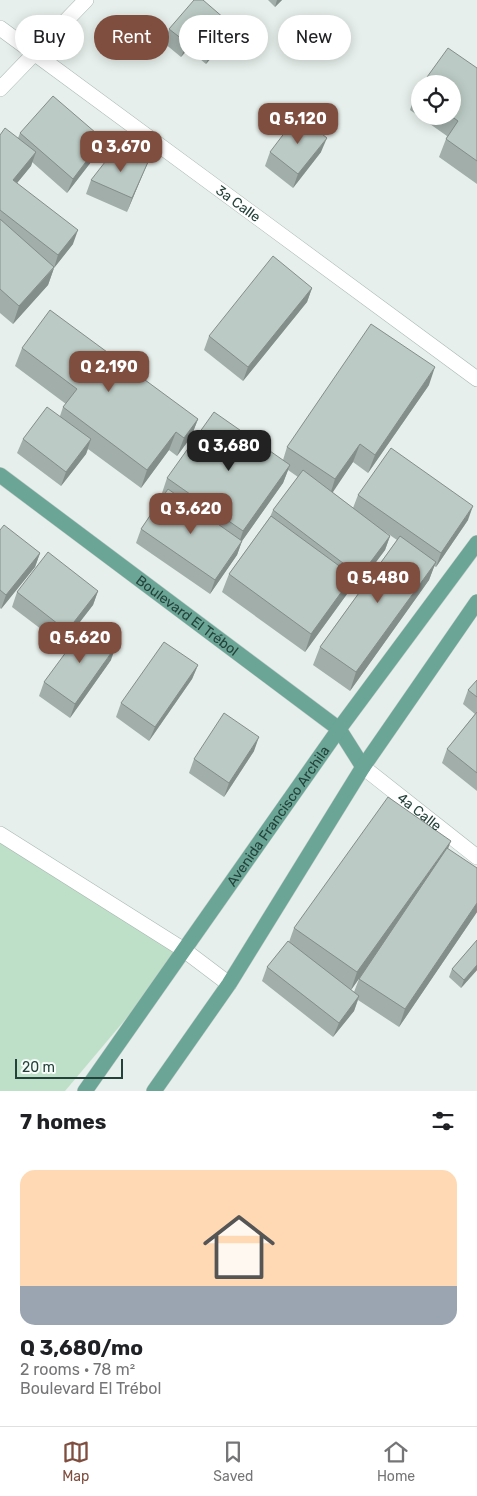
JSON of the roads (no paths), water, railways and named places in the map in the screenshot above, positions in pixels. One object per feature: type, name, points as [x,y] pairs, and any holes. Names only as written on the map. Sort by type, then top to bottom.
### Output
[{"type":"main road","name":"Boulevard El Trébol","points":[[0,475],[339,729],[363,767]]},
{"type":"main road","name":"Avenida Francisco Archila","points":[[85,1091],[339,729],[477,544]]},
{"type":"main road","points":[[154,1091],[229,984],[363,767],[477,602]]},
{"type":"street","points":[[72,15],[86,0]]},
{"type":"street","name":"3a Calle","points":[[0,28],[15,39]]},
{"type":"street","points":[[0,89],[28,60]]},
{"type":"street","name":"3a Calle","points":[[42,60],[477,379]]},
{"type":"street","name":"4a Calle","points":[[363,767],[477,857]]},
{"type":"street","points":[[0,834],[184,950],[229,984]]}]
